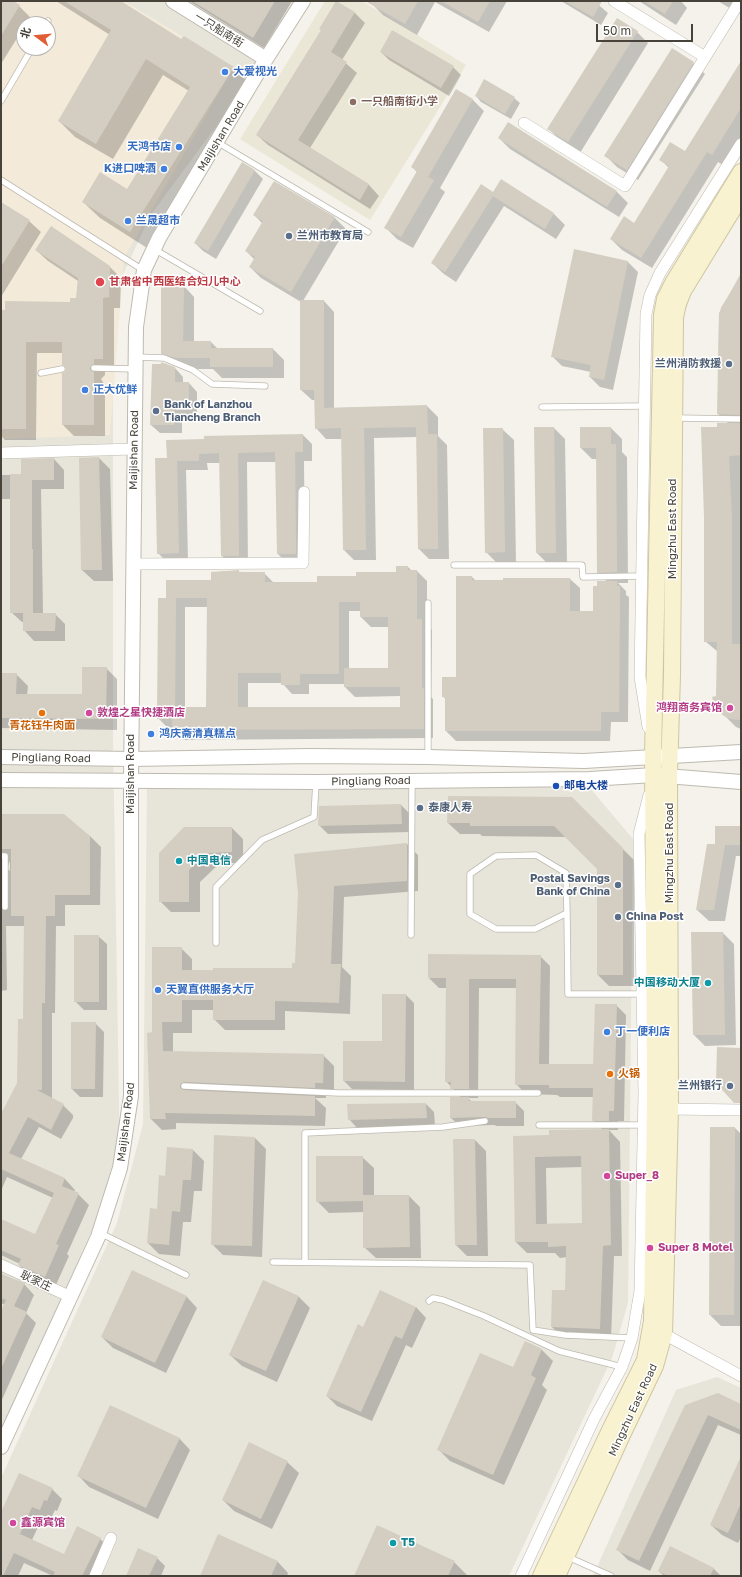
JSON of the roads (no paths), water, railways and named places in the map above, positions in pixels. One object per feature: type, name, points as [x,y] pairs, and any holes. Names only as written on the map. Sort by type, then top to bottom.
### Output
[{"type":"main road","name":"Mingzhu East Road","points":[[557,1576],[622,1433],[655,1366],[664,1334],[670,1109],[661,776],[653,757],[662,315],[665,299],[673,283],[741,172]]},
{"type":"main road","name":"Mingzhu East Road","points":[[541,1576],[645,1360],[652,1321],[661,776],[670,755],[672,675],[675,317],[683,291],[741,196]]},
{"type":"street","name":"一只船南街","points":[[173,1],[266,60]]},
{"type":"street","name":"Maijishan Road","points":[[1,1447],[100,1233],[120,1168],[131,1096],[131,759],[135,363],[136,327],[144,270],[154,249],[217,142],[266,60],[304,1]]},
{"type":"street","points":[[614,1],[705,58]]},
{"type":"street","points":[[524,123],[625,186],[740,1]]},
{"type":"street","name":"Mingzhu East Road","points":[[653,757],[640,677],[646,314],[650,295],[660,273],[741,144]]},
{"type":"street","points":[[1,453],[134,449]]},
{"type":"street","points":[[134,564],[303,563],[304,492]]},
{"type":"street","points":[[670,755],[741,752]]},
{"type":"street","name":"Pingliang Road","points":[[1,757],[131,759],[309,756],[584,761],[670,755]]},
{"type":"street","name":"Mingzhu East Road","points":[[521,1576],[594,1419],[622,1367],[632,1338],[640,1291],[643,1125],[643,994],[639,834],[661,776]]},
{"type":"street","name":"Pingliang Road","points":[[1,780],[316,782],[661,776],[741,782]]},
{"type":"street","points":[[670,1109],[741,1110]]},
{"type":"street","name":"耿家庄","points":[[1,1265],[71,1297]]},
{"type":"street","points":[[664,1334],[740,1373]]},
{"type":"street","points":[[594,1419],[611,1428]]},
{"type":"street","points":[[95,1576],[111,1538]]},
{"type":"lane","points":[[1,101],[27,56]]},
{"type":"lane","points":[[217,142],[368,232]]},
{"type":"lane","points":[[1,180],[144,270]]},
{"type":"lane","points":[[154,249],[260,310]]},
{"type":"lane","points":[[94,368],[164,358],[193,370],[212,384],[264,386]]},
{"type":"lane","points":[[41,373],[62,369]]},
{"type":"lane","points":[[542,407],[645,406]]},
{"type":"lane","points":[[674,418],[741,419]]},
{"type":"lane","points":[[454,566],[582,565],[582,577],[642,576]]},
{"type":"lane","points":[[428,603],[428,757]]},
{"type":"lane","points":[[411,935],[412,780]]},
{"type":"lane","points":[[216,943],[216,887],[262,840],[314,817],[316,782]]},
{"type":"lane","points":[[567,913],[535,929],[496,929],[470,914],[470,874],[496,856],[536,855],[566,873],[567,913],[568,994],[643,994]]},
{"type":"lane","points":[[1,856],[5,856],[5,907]]},
{"type":"lane","points":[[184,1086],[339,1093],[538,1093]]},
{"type":"lane","points":[[305,1262],[305,1132],[443,1127],[486,1121]]},
{"type":"lane","points":[[539,1125],[643,1125]]},
{"type":"lane","points":[[100,1233],[186,1275]]},
{"type":"lane","points":[[273,1262],[530,1264],[534,1330],[564,1335],[632,1338]]},
{"type":"lane","points":[[429,1301],[433,1298],[443,1300],[484,1316],[559,1351],[622,1367]]},
{"type":"lane","points":[[566,1556],[611,1576]]},
{"type":"place","name":"大爱视光","points":[[225,72]]},
{"type":"place","name":"一只船南街小学","points":[[353,102]]},
{"type":"place","name":"天鸿书店","points":[[179,147]]},
{"type":"place","name":"K进口啤酒","points":[[164,169]]},
{"type":"place","name":"兰晟超市","points":[[128,221]]},
{"type":"place","name":"兰州市教育局","points":[[289,236]]},
{"type":"place","name":"甘肃省中西医结合妇儿中心","points":[[100,282]]},
{"type":"place","name":"兰州消防救援","points":[[729,364]]},
{"type":"place","name":"正大优鲜","points":[[85,390]]},
{"type":"place","name":"Bank of Lanzhou Tiancheng Branch","points":[[156,411]]},
{"type":"place","name":"鸿翔商务宾馆","points":[[730,708]]},
{"type":"place","name":"青花钰牛肉面","points":[[42,713]]},
{"type":"place","name":"敦煌之星快捷酒店","points":[[89,713]]},
{"type":"place","name":"鸿庆斋清真糕点","points":[[151,734]]},
{"type":"place","name":"邮电大楼","points":[[556,786]]},
{"type":"place","name":"泰康人寿","points":[[420,808]]},
{"type":"place","name":"中国电信","points":[[179,861]]},
{"type":"place","name":"Postal Savings Bank of China","points":[[618,885]]},
{"type":"place","name":"China Post","points":[[618,917]]},
{"type":"place","name":"中国移动大厦","points":[[708,983]]},
{"type":"place","name":"天翼直供服务大厅","points":[[158,990]]},
{"type":"place","name":"丁一便利店","points":[[607,1032]]},
{"type":"place","name":"火锅","points":[[610,1074]]},
{"type":"place","name":"兰州银行","points":[[730,1086]]},
{"type":"place","name":"Super_8","points":[[607,1176]]},
{"type":"place","name":"Super 8 Motel","points":[[650,1248]]},
{"type":"place","name":"鑫源宾馆","points":[[13,1523]]},
{"type":"place","name":"T5","points":[[393,1543]]}]
